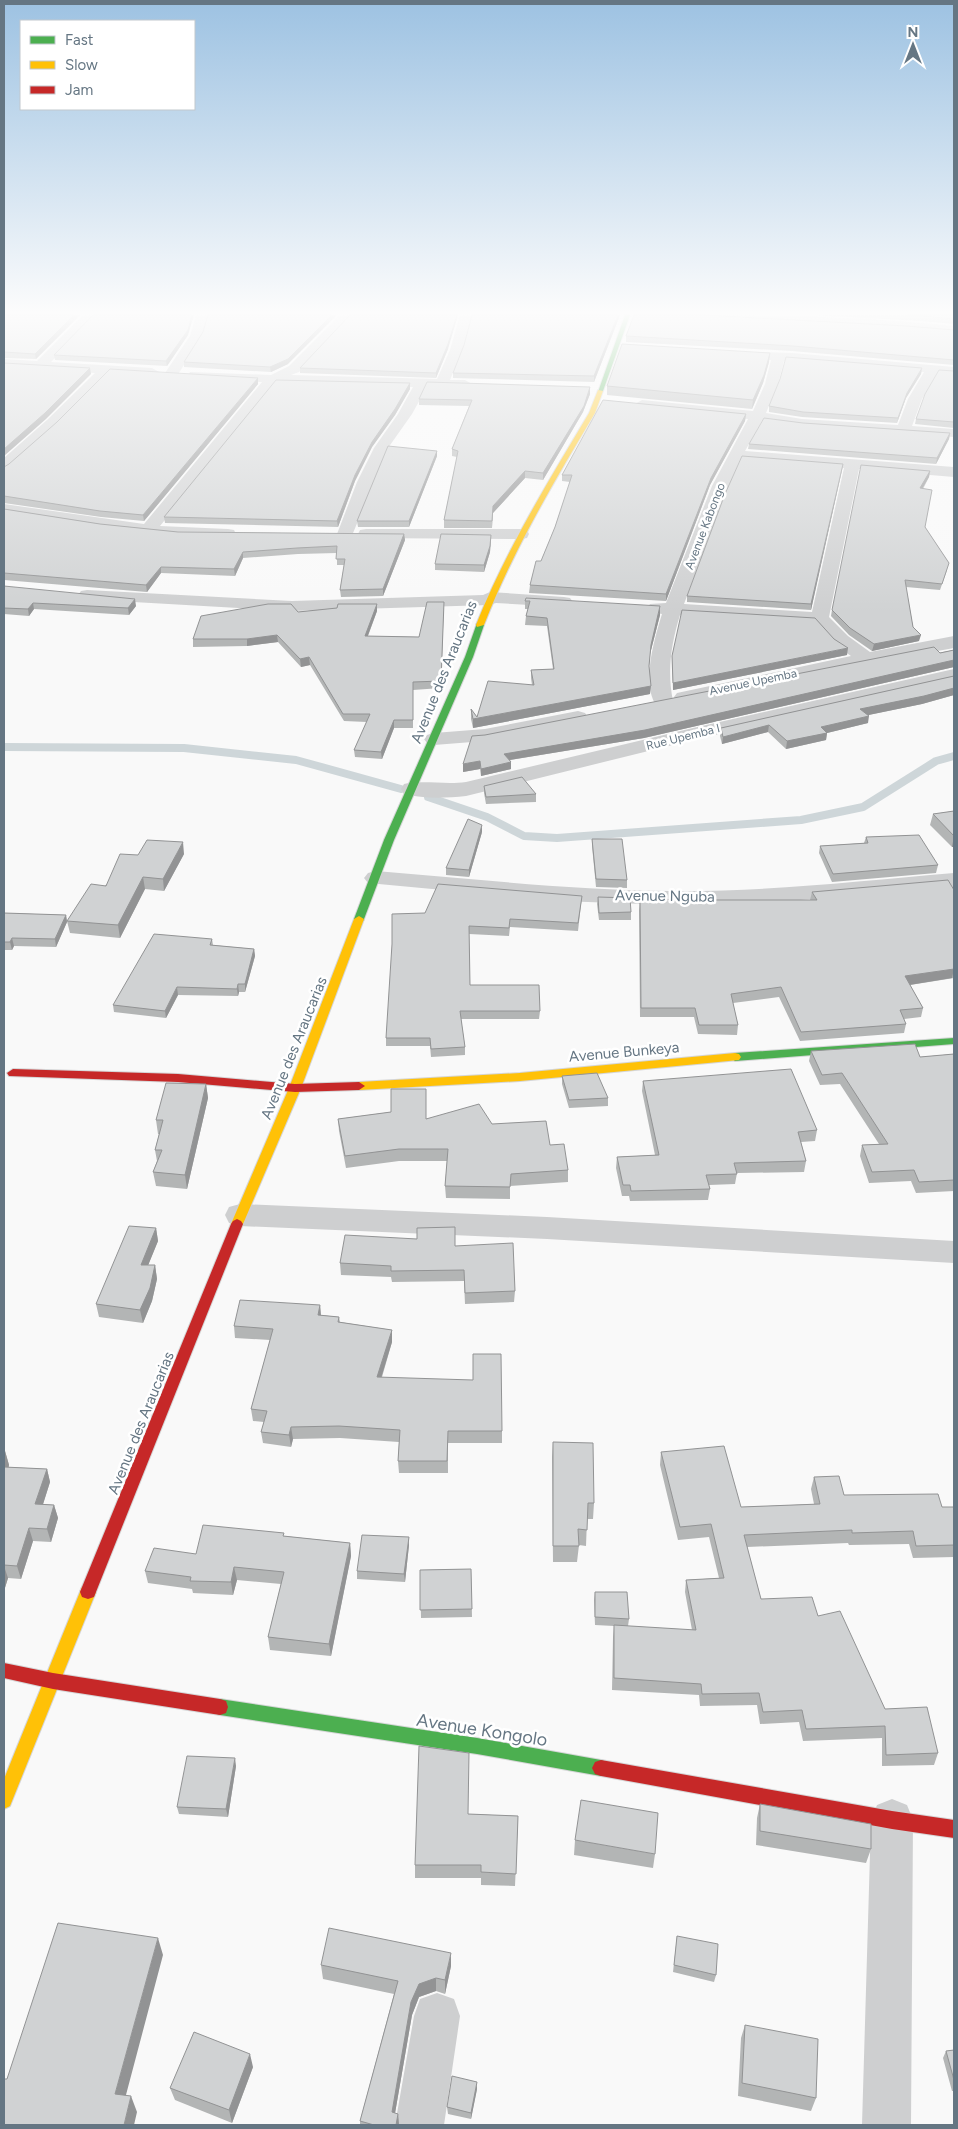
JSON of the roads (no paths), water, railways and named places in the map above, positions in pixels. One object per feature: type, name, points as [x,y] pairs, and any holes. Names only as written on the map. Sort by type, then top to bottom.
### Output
[{"type":"street","points":[[4,466],[61,414]]},
{"type":"street","points":[[148,530],[243,414]]},
{"type":"street","points":[[345,534],[365,482],[381,448],[406,414]]},
{"type":"street","name":"Avenue des Araucarias","points":[[4,1800],[240,1216],[296,1088],[389,840],[469,657],[490,598],[521,534],[581,434],[590,414]]},
{"type":"street","points":[[741,414],[802,422],[954,433]]},
{"type":"street","points":[[904,428],[909,414]]},
{"type":"street","name":"Avenue Kabongo","points":[[654,703],[672,609],[712,503],[757,416]]},
{"type":"street","points":[[736,456],[954,472]]},
{"type":"street","points":[[820,618],[852,464]]},
{"type":"street","points":[[4,508],[148,530],[247,534]]},
{"type":"street","points":[[326,534],[521,534]]},
{"type":"street","points":[[71,594],[171,601],[292,606],[490,598],[577,602]]},
{"type":"street","points":[[634,606],[820,618],[841,640],[867,658]]},
{"type":"street","name":"Avenue Upemba","points":[[654,703],[867,658],[954,642]]},
{"type":"street","name":"Rue Upemba I","points":[[412,789],[447,791],[466,789],[693,734],[954,675]]},
{"type":"street","points":[[434,739],[485,734],[598,713]]},
{"type":"street","name":"Avenue Nguba","points":[[376,878],[558,893],[672,898],[781,894],[954,880]]},
{"type":"street","name":"Avenue Bunkeya","points":[[13,1073],[178,1078],[296,1088],[451,1082],[822,1049],[954,1040]]},
{"type":"street","points":[[240,1216],[557,1229],[954,1252]]},
{"type":"street","name":"Avenue Kongolo","points":[[4,1671],[53,1681],[477,1746],[954,1830]]},
{"type":"street","points":[[886,2125],[892,1820]]},
{"type":"street","points":[[419,2125],[437,2016]]},
{"type":"waterway","points":[[4,747],[184,748],[296,760],[401,789]]},
{"type":"waterway","points":[[428,797],[487,817],[524,836],[557,838],[801,820],[863,807],[936,761],[954,756]]}]
